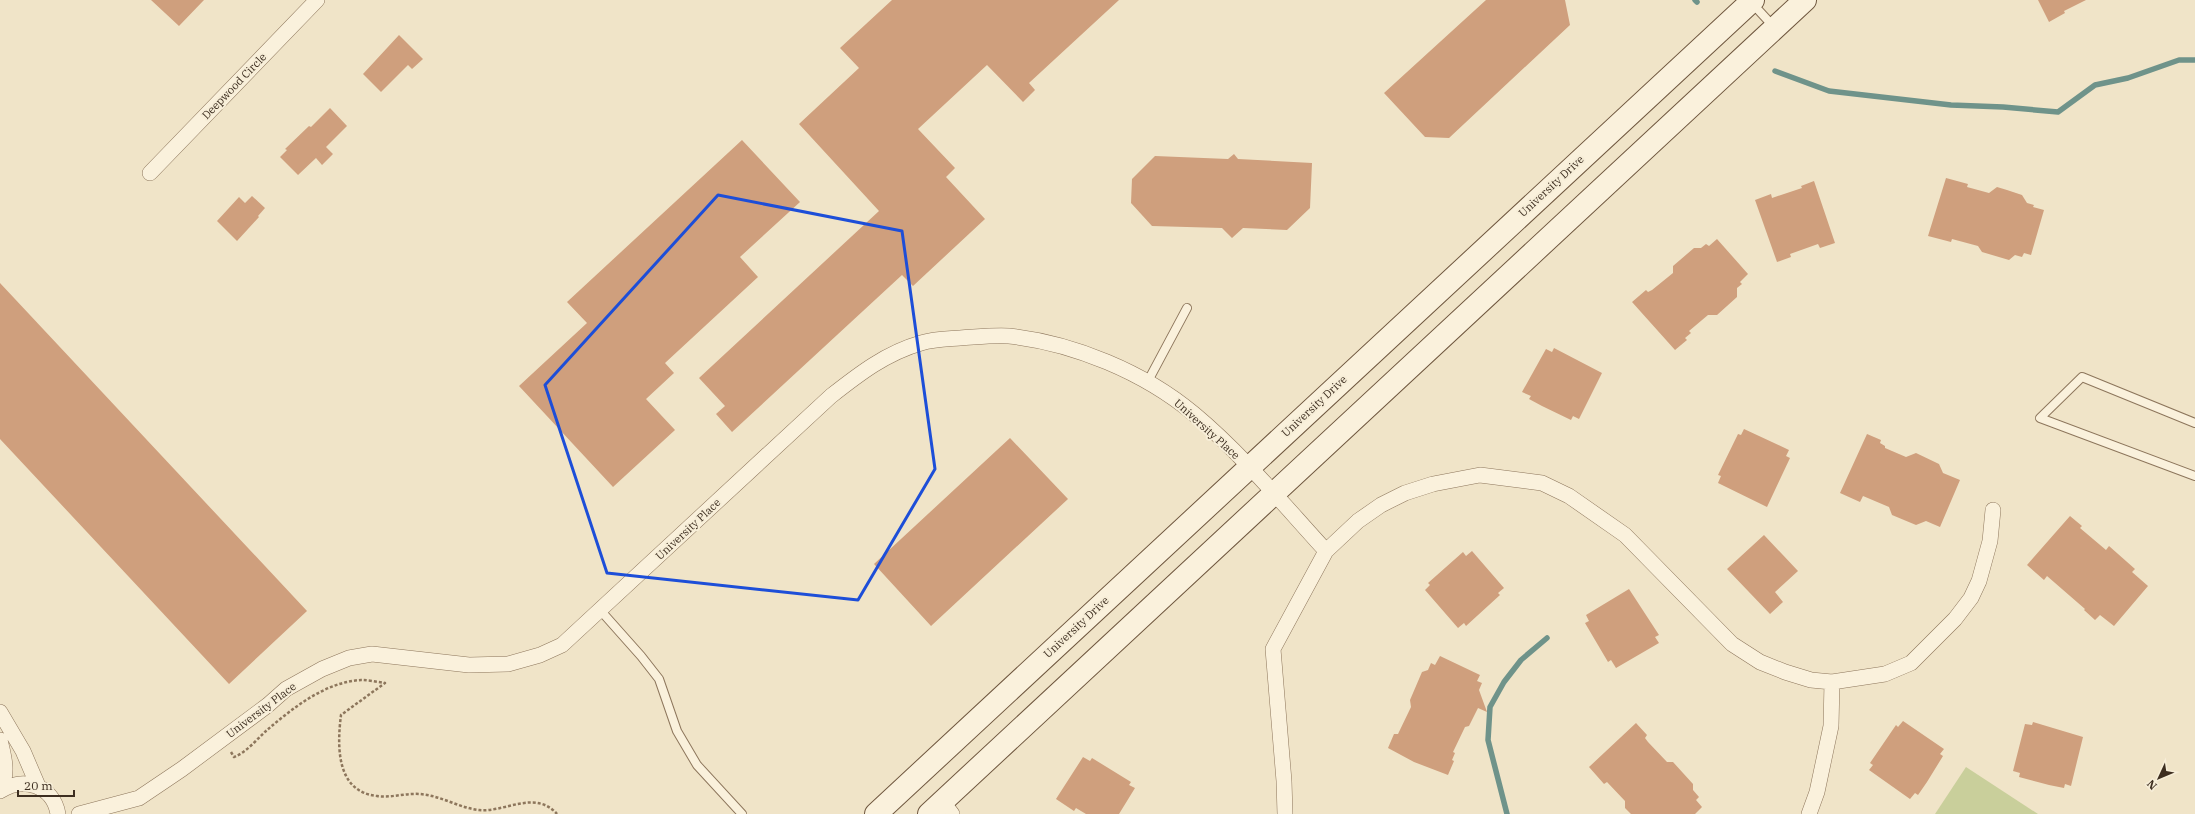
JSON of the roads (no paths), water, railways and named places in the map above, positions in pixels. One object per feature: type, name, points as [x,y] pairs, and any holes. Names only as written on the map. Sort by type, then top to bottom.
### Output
[{"type":"main road","points":[[941,810],[1406,368],[1805,0]]},
{"type":"main road","name":"University Drive","points":[[876,814],[1751,1]]},
{"type":"street","name":"Deepwood Circle","points":[[150,173],[318,0]]},
{"type":"street","name":"University Place","points":[[79,814],[138,798],[222,739],[286,689],[322,669],[349,658],[372,654],[469,665],[508,664],[540,655],[562,645],[601,611],[798,426],[857,376],[887,357],[922,343],[990,336],[1009,336],[1070,349],[1113,365],[1148,381],[1193,413],[1223,440],[1326,551]]},
{"type":"street","points":[[1285,814],[1284,781],[1273,649],[1326,551],[1358,521],[1381,505],[1405,493],[1433,484],[1480,475],[1542,483],[1569,496],[1625,536],[1732,644],[1760,662],[1785,672],[1810,680],[1832,682],[1885,674],[1911,663],[1955,619],[1971,598],[1980,581],[1990,541],[1993,510]]},
{"type":"street","points":[[1808,814],[1817,792],[1831,726],[1832,682]]},
{"type":"street","points":[[0,712],[23,752],[38,786],[53,799],[58,814]]},
{"type":"street","points":[[0,740],[6,772],[5,781],[0,791]]},
{"type":"street","points":[[0,791],[18,783],[38,786]]},
{"type":"lane","points":[[1751,1],[1775,28]]},
{"type":"lane","points":[[1148,381],[1187,308]]},
{"type":"lane","points":[[2195,423],[2082,377],[2040,418],[2195,476]]},
{"type":"lane","points":[[601,611],[641,656],[659,679],[677,731],[697,765],[742,814]]},
{"type":"waterway","points":[[1775,71],[1829,91],[1951,105],[2003,107],[2058,112],[2095,85],[2128,78],[2179,60],[2195,60]]},
{"type":"waterway","points":[[1507,814],[1488,740],[1490,707],[1504,682],[1521,660],[1547,638]]}]
